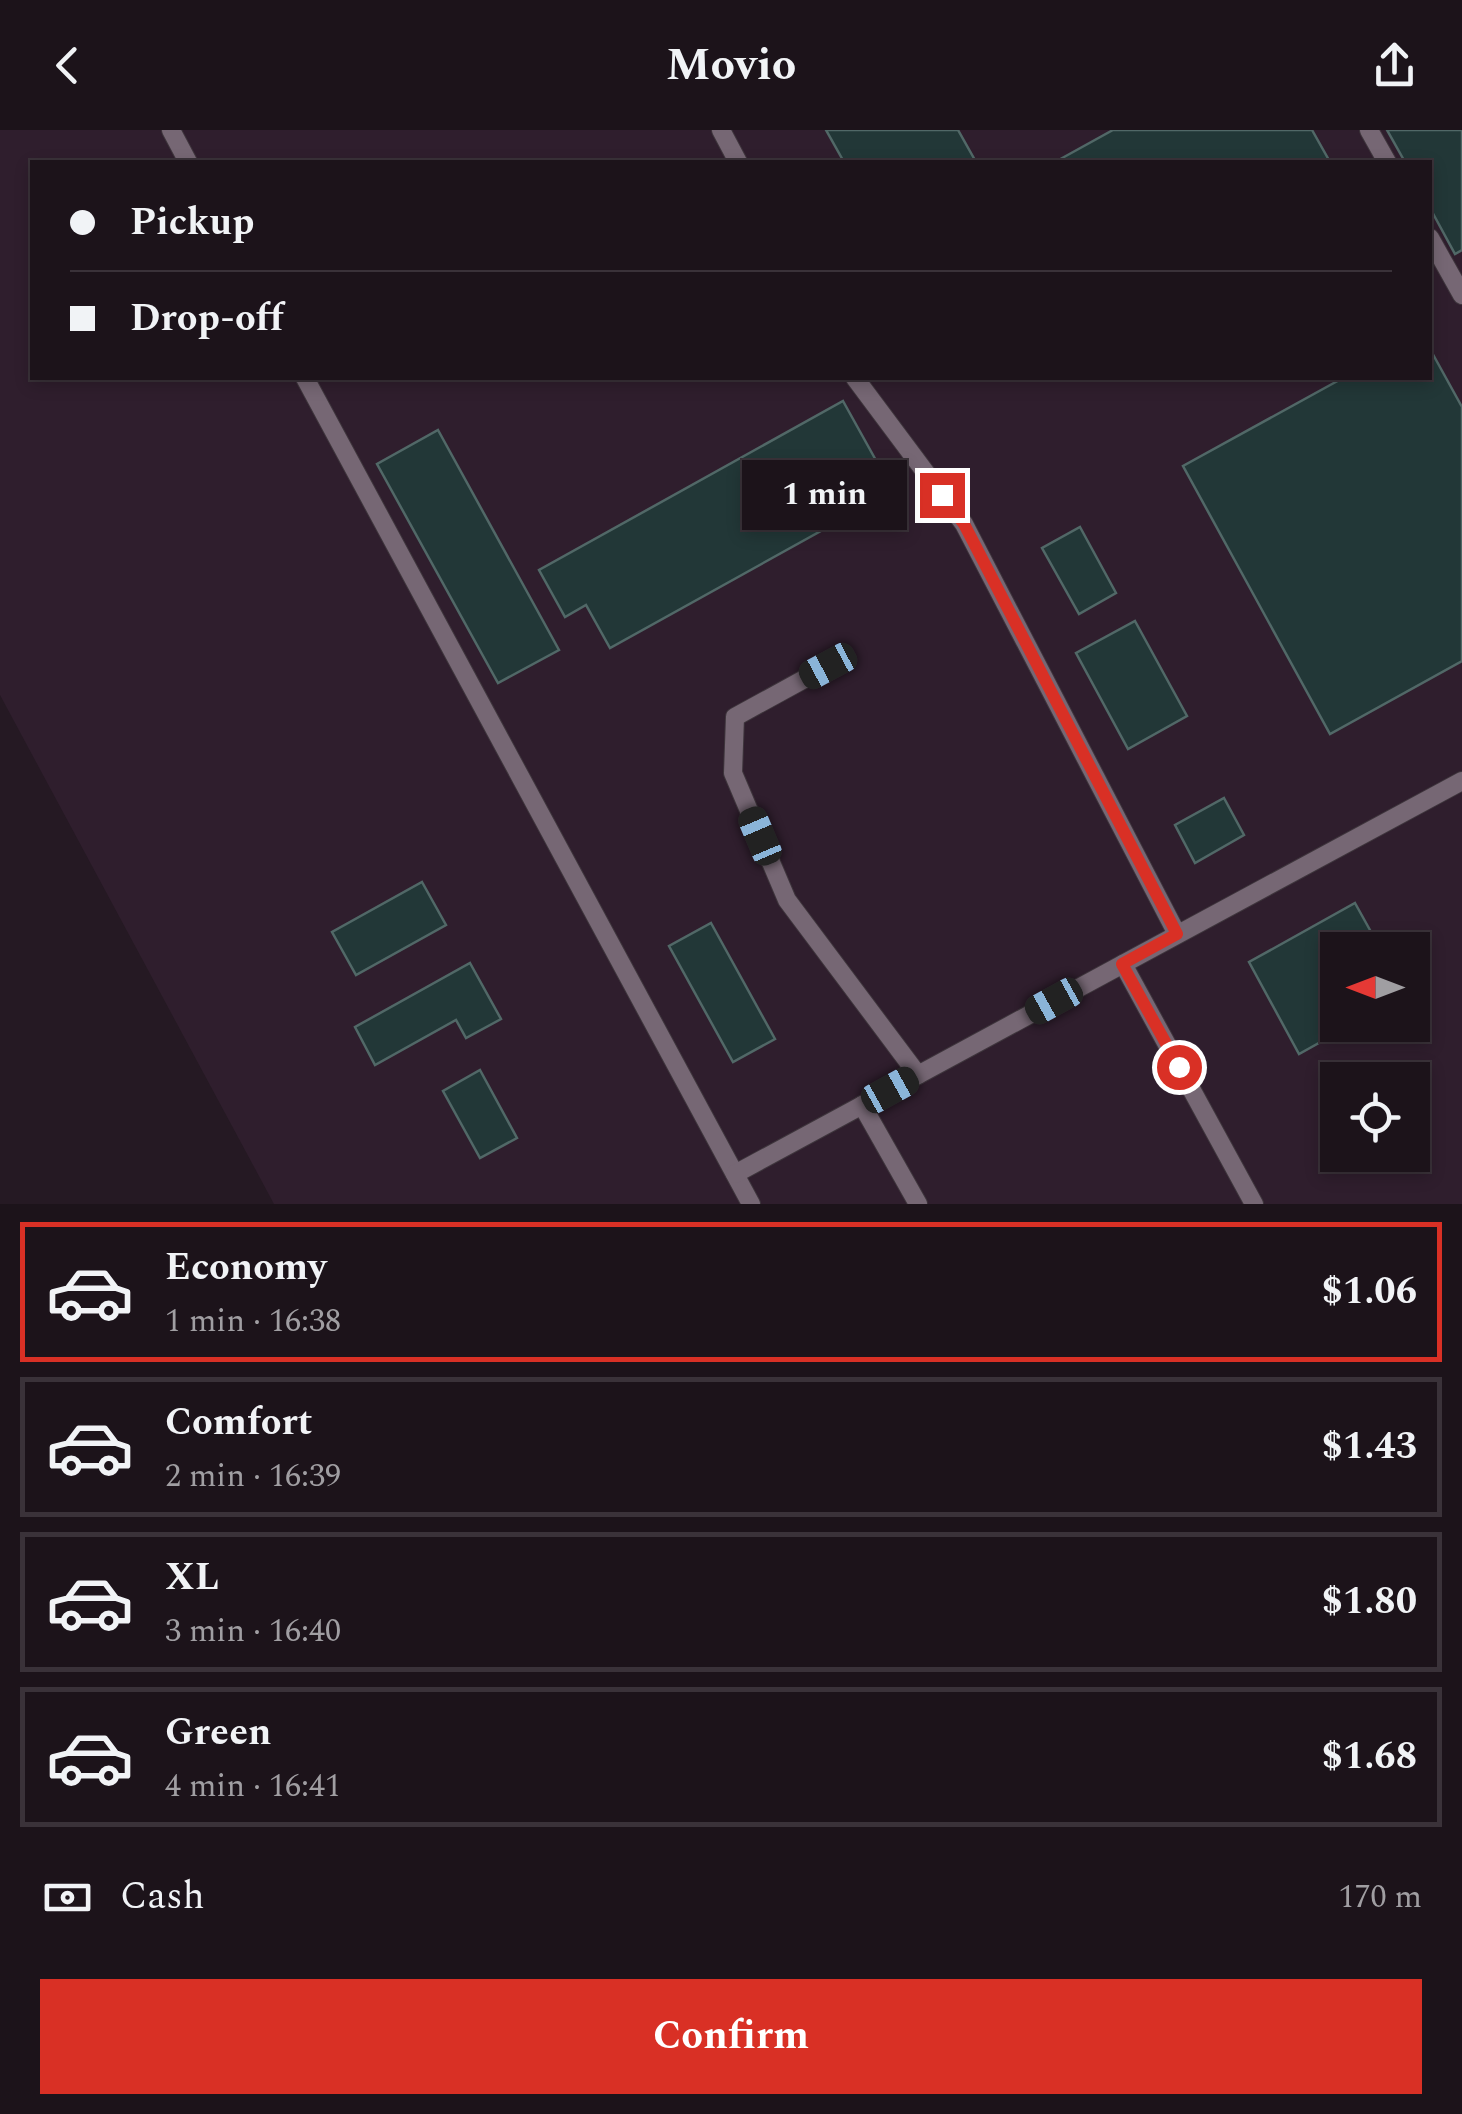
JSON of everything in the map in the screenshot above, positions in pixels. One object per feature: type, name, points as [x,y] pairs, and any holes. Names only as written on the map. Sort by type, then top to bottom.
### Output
[{"type":"lane","points":[[171,130],[187,160]]},
{"type":"lane","points":[[720,130],[737,160]]},
{"type":"lane","points":[[1369,130],[1386,160]]},
{"type":"lane","points":[[1432,242],[1462,296]]},
{"type":"lane","points":[[305,380],[752,1204]]},
{"type":"lane","points":[[856,380],[964,524],[1177,934]]},
{"type":"lane","points":[[828,666],[735,716],[733,773],[787,900],[918,1074]]},
{"type":"lane","points":[[735,1174],[1462,780]]},
{"type":"lane","points":[[1122,964],[1254,1204]]},
{"type":"lane","points":[[862,1105],[918,1204]]},
{"type":"shaded area","points":[[0,130],[1462,130],[1462,1204],[274,1204],[0,695]]},
{"type":"building","points":[[826,130],[958,130],[975,160],[843,160]]},
{"type":"building","points":[[1113,130],[1312,130],[1329,160],[1059,160]]},
{"type":"building","points":[[1387,130],[1462,130],[1462,250],[1455,254],[1432,212],[1432,160],[1404,160]]},
{"type":"building","points":[[1432,353],[1462,407],[1462,661],[1330,734],[1183,466],[1339,380],[1432,380]]},
{"type":"building","points":[[843,401],[893,491],[610,648],[586,605],[565,617],[539,570]]},
{"type":"building","points":[[438,430],[559,650],[498,683],[377,464]]},
{"type":"building","points":[[1080,527],[1116,593],[1079,614],[1042,548]]},
{"type":"building","points":[[1135,621],[1187,716],[1128,749],[1076,653]]},
{"type":"building","points":[[1224,798],[1244,835],[1195,863],[1175,825]]},
{"type":"building","points":[[422,882],[446,925],[356,975],[332,932]]},
{"type":"building","points":[[1355,903],[1371,932],[1320,932],[1321,1042],[1299,1054],[1249,962]]},
{"type":"building","points":[[711,923],[775,1039],[733,1062],[669,946]]},
{"type":"building","points":[[470,963],[501,1019],[466,1038],[456,1020],[375,1065],[355,1027]]},
{"type":"building","points":[[480,1070],[517,1138],[480,1158],[443,1091]]},
{"type":"route","points":[[942,495],[964,524],[1177,934],[1122,964],[1179,1067]]}]
